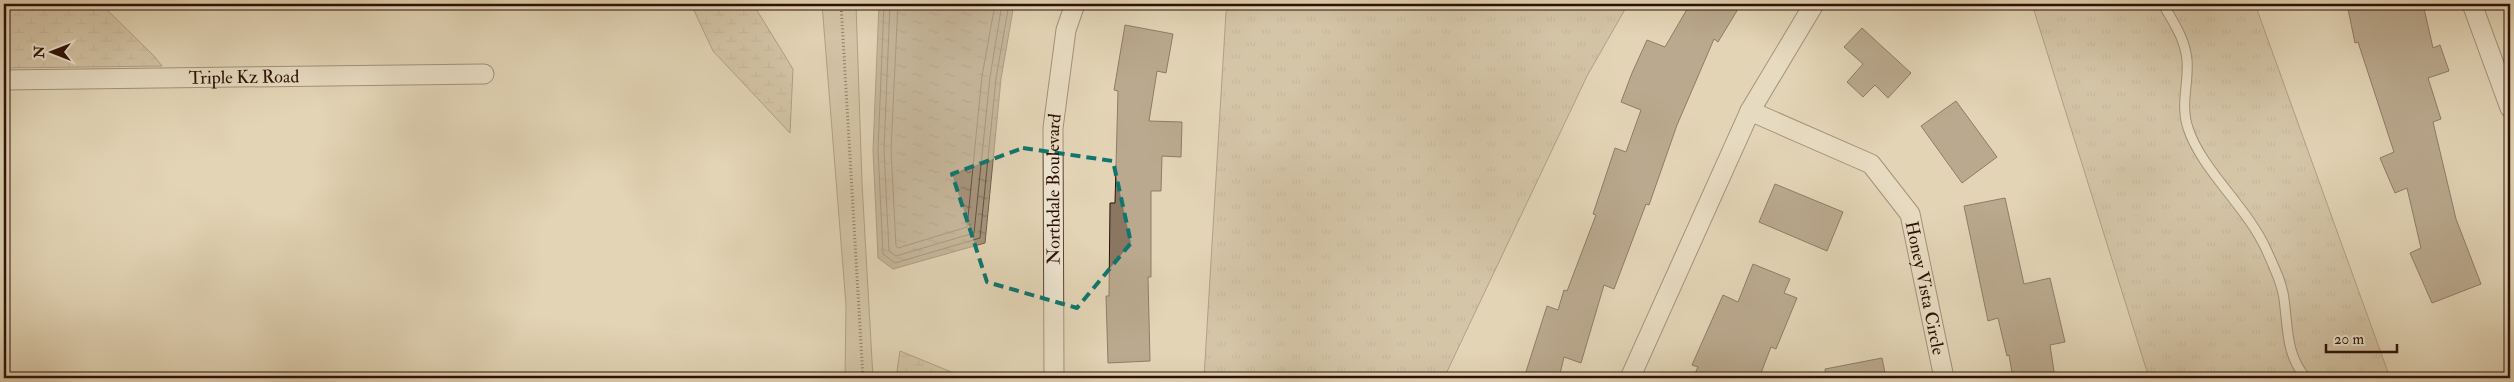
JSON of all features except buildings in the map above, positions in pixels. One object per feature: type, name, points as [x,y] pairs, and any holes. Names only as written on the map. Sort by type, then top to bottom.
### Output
[{"type":"street","name":"Northdale Boulevard","points":[[1054,378],[1053,128],[1066,30],[1075,4]]},
{"type":"street","points":[[1630,378],[1750,111],[1814,4]]},
{"type":"street","points":[[2472,4],[2510,108]]},
{"type":"street","name":"Triple Kz Road","points":[[4,80],[484,74]]},
{"type":"street","name":"Honey Vista Circle","points":[[1750,111],[1871,164],[1910,214],[1944,378]]},
{"type":"lane","points":[[2163,4],[2180,32],[2187,59],[2184,110],[2187,127],[2203,158],[2247,216],[2266,247],[2281,284],[2287,337],[2292,354],[2306,378]]},
{"type":"path","points":[[841,4],[863,378]]},
{"type":"highlighted area","points":[[1023,148],[1113,161],[1131,243],[1077,308],[987,282],[952,174]]},
{"type":"green space","points":[[4,4],[101,4],[162,66],[4,68]]},
{"type":"green space","points":[[691,4],[753,4],[793,69],[790,133],[713,51]]},
{"type":"green space","points":[[822,4],[856,4],[862,183],[873,378],[845,378],[846,305]]},
{"type":"green space","points":[[1233,4],[1628,4],[1587,76],[1444,378],[1204,378],[1226,12]]},
{"type":"green space","points":[[2032,4],[2255,4],[2390,378],[2149,378]]},
{"type":"green space","points":[[900,351],[966,378],[896,378]]},
{"type":"water","points":[[879,4],[1014,4],[1001,79],[985,243],[893,269],[878,258],[873,150]]}]
